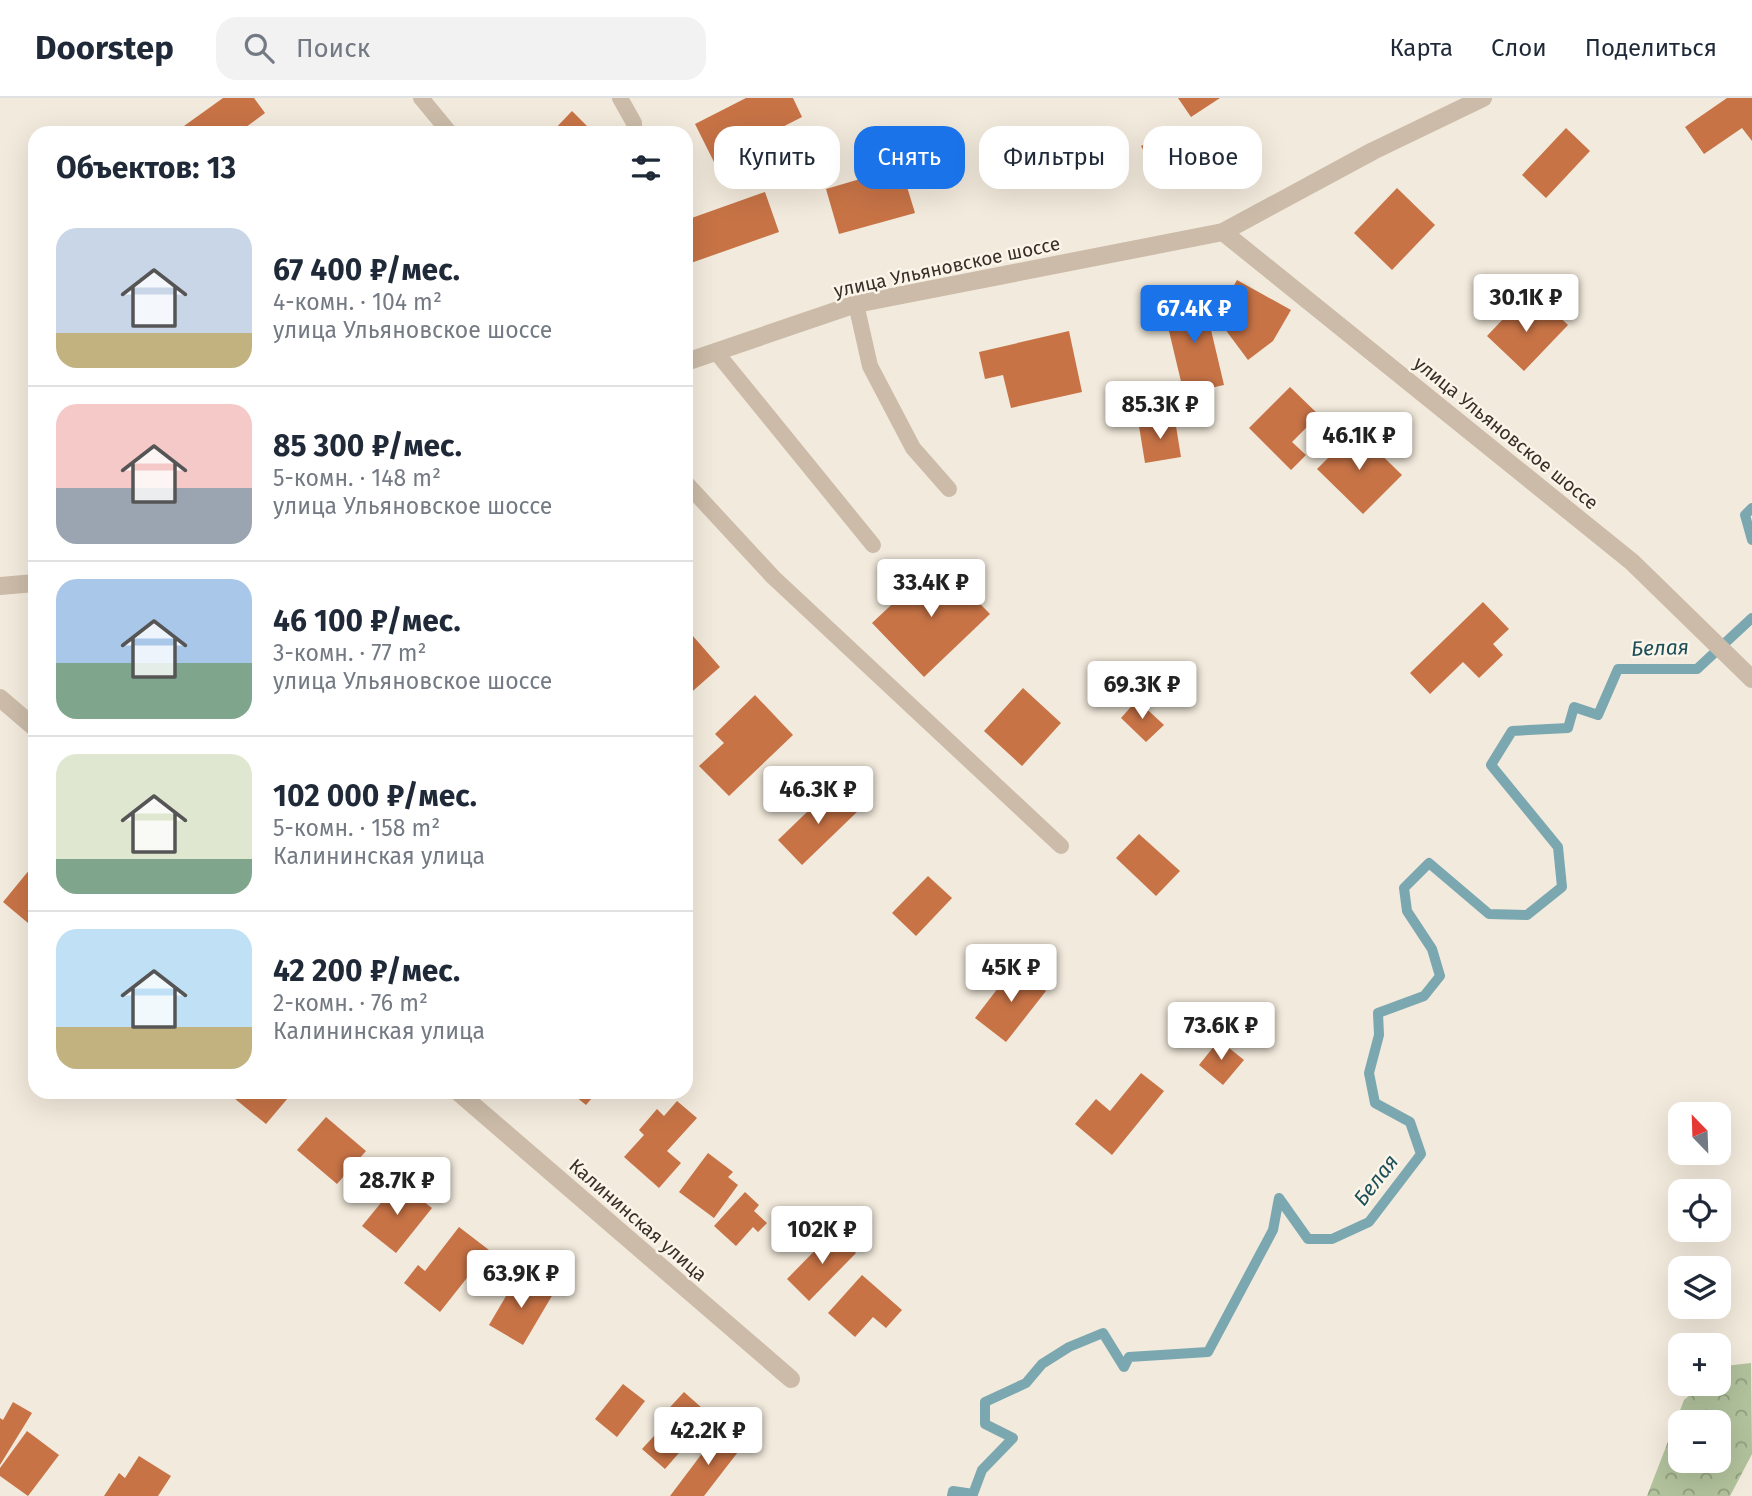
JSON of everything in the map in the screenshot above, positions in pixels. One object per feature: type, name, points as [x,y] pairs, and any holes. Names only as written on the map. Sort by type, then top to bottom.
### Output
[{"type":"street","name":"улица Ульяновское шоссе","points":[[693,360],[856,304],[1223,232],[1373,151],[1483,98]]},
{"type":"street","name":"улица Ульяновское шоссе","points":[[1223,232],[1632,562],[1752,679]]},
{"type":"street","points":[[0,586],[28,584]]},
{"type":"street","points":[[0,698],[28,722]]},
{"type":"street","name":"Калининская улица","points":[[466,1099],[791,1379]]},
{"type":"lane","points":[[421,98],[444,126]]},
{"type":"lane","points":[[620,98],[634,126]]},
{"type":"lane","points":[[856,304],[870,366],[913,448],[949,489]]},
{"type":"lane","points":[[716,352],[873,545]]},
{"type":"lane","points":[[693,491],[773,577],[1061,846]]},
{"type":"green space","points":[[1751,1363],[1752,1454],[1730,1496],[1647,1496],[1668,1442],[1668,1473],[1731,1473],[1731,1410],[1680,1410],[1689,1396],[1731,1396],[1731,1365]]},
{"type":"building","points":[[223,98],[254,98],[265,113],[247,126],[184,126]]},
{"type":"building","points":[[746,98],[793,98],[802,117],[784,126],[714,126],[714,162],[695,124]]},
{"type":"building","points":[[1178,98],[1220,98],[1191,117]]},
{"type":"building","points":[[1727,98],[1752,98],[1752,141],[1742,128],[1704,154],[1685,127]]},
{"type":"building","points":[[572,111],[587,126],[558,126]]},
{"type":"building","points":[[1566,128],[1590,151],[1546,198],[1522,175]]},
{"type":"building","points":[[854,181],[854,189],[908,189],[915,213],[839,234],[826,189],[840,189],[840,185]]},
{"type":"building","points":[[1397,188],[1435,225],[1392,270],[1354,233]]},
{"type":"building","points":[[765,192],[779,232],[693,262],[693,218]]},
{"type":"building","points":[[1237,280],[1291,310],[1273,341],[1248,360],[1216,317]]},
{"type":"building","points":[[1203,296],[1224,385],[1184,394],[1163,306]]},
{"type":"building","points":[[1521,300],[1541,319],[1551,309],[1568,325],[1524,371],[1487,336]]},
{"type":"building","points":[[1069,331],[1082,392],[1011,408],[1003,375],[985,379],[979,352]]},
{"type":"building","points":[[1290,387],[1319,415],[1292,442],[1306,455],[1291,470],[1249,428]]},
{"type":"building","points":[[1175,420],[1181,457],[1145,463],[1139,426]]},
{"type":"building","points":[[1356,430],[1402,475],[1363,514],[1317,469]]},
{"type":"building","points":[[938,561],[990,614],[924,677],[872,623]]},
{"type":"building","points":[[1483,602],[1509,629],[1493,644],[1503,655],[1479,678],[1463,662],[1430,694],[1410,673]]},
{"type":"building","points":[[693,636],[720,667],[693,691]]},
{"type":"building","points":[[1023,688],[1061,723],[1022,766],[984,731]]},
{"type":"building","points":[[755,695],[793,735],[729,796],[699,766],[724,743],[715,734]]},
{"type":"building","points":[[1137,700],[1164,725],[1146,742],[1121,718]]},
{"type":"building","points":[[834,786],[858,811],[802,865],[778,840]]},
{"type":"building","points":[[1139,834],[1180,871],[1156,896],[1116,858]]},
{"type":"building","points":[[28,872],[28,923],[3,902]]},
{"type":"building","points":[[928,876],[952,898],[916,936],[892,913]]},
{"type":"building","points":[[1015,966],[1046,991],[1006,1042],[975,1018]]},
{"type":"building","points":[[1219,1040],[1244,1060],[1223,1085],[1199,1065]]},
{"type":"building","points":[[1141,1073],[1164,1091],[1112,1155],[1075,1124],[1096,1099],[1110,1111]]},
{"type":"building","points":[[235,1099],[287,1099],[266,1124]]},
{"type":"building","points":[[579,1099],[591,1099],[586,1105]]},
{"type":"building","points":[[677,1101],[697,1118],[667,1151],[681,1163],[659,1188],[624,1157],[644,1135],[639,1130],[657,1109],[664,1116]]},
{"type":"building","points":[[326,1117],[366,1151],[337,1184],[297,1150]]},
{"type":"building","points":[[708,1153],[733,1172],[728,1177],[738,1185],[714,1218],[679,1192]]},
{"type":"building","points":[[398,1182],[432,1208],[396,1253],[362,1226]]},
{"type":"building","points":[[745,1192],[759,1205],[754,1211],[767,1223],[758,1232],[753,1227],[736,1246],[714,1226]]},
{"type":"building","points":[[459,1227],[489,1250],[440,1312],[404,1283],[418,1265],[425,1271]]},
{"type":"building","points":[[834,1231],[856,1253],[809,1301],[787,1279]]},
{"type":"building","points":[[519,1274],[553,1294],[523,1345],[489,1325]]},
{"type":"building","points":[[862,1275],[902,1310],[886,1328],[873,1317],[855,1337],[828,1313]]},
{"type":"building","points":[[623,1384],[645,1401],[617,1437],[595,1419]]},
{"type":"building","points":[[684,1392],[711,1416],[665,1469],[642,1449],[666,1423],[660,1418]]},
{"type":"building","points":[[13,1402],[32,1413],[0,1465],[0,1418],[3,1420]]},
{"type":"building","points":[[27,1431],[59,1455],[28,1496],[0,1476],[0,1468]]},
{"type":"building","points":[[719,1431],[741,1448],[704,1496],[670,1496]]},
{"type":"building","points":[[139,1456],[171,1476],[158,1496],[104,1496],[119,1473],[125,1478]]},
{"type":"waterway","name":"Белая","points":[[1752,508],[1745,515],[1752,540]]},
{"type":"waterway","name":"Белая","points":[[952,1496],[953,1491],[973,1494],[982,1470],[1013,1438],[985,1424],[985,1402],[1026,1383],[1042,1364],[1069,1347],[1103,1333],[1124,1367],[1129,1357],[1208,1352],[1273,1230],[1279,1198],[1308,1239],[1332,1239],[1369,1222],[1421,1154],[1410,1122],[1375,1103],[1369,1073],[1379,1035],[1378,1013],[1424,996],[1440,976],[1432,949],[1407,911],[1404,888],[1429,863],[1489,914],[1527,915],[1562,887],[1558,847],[1491,765],[1512,731],[1568,728],[1574,707],[1598,715],[1618,669],[1697,669],[1752,618]]}]
